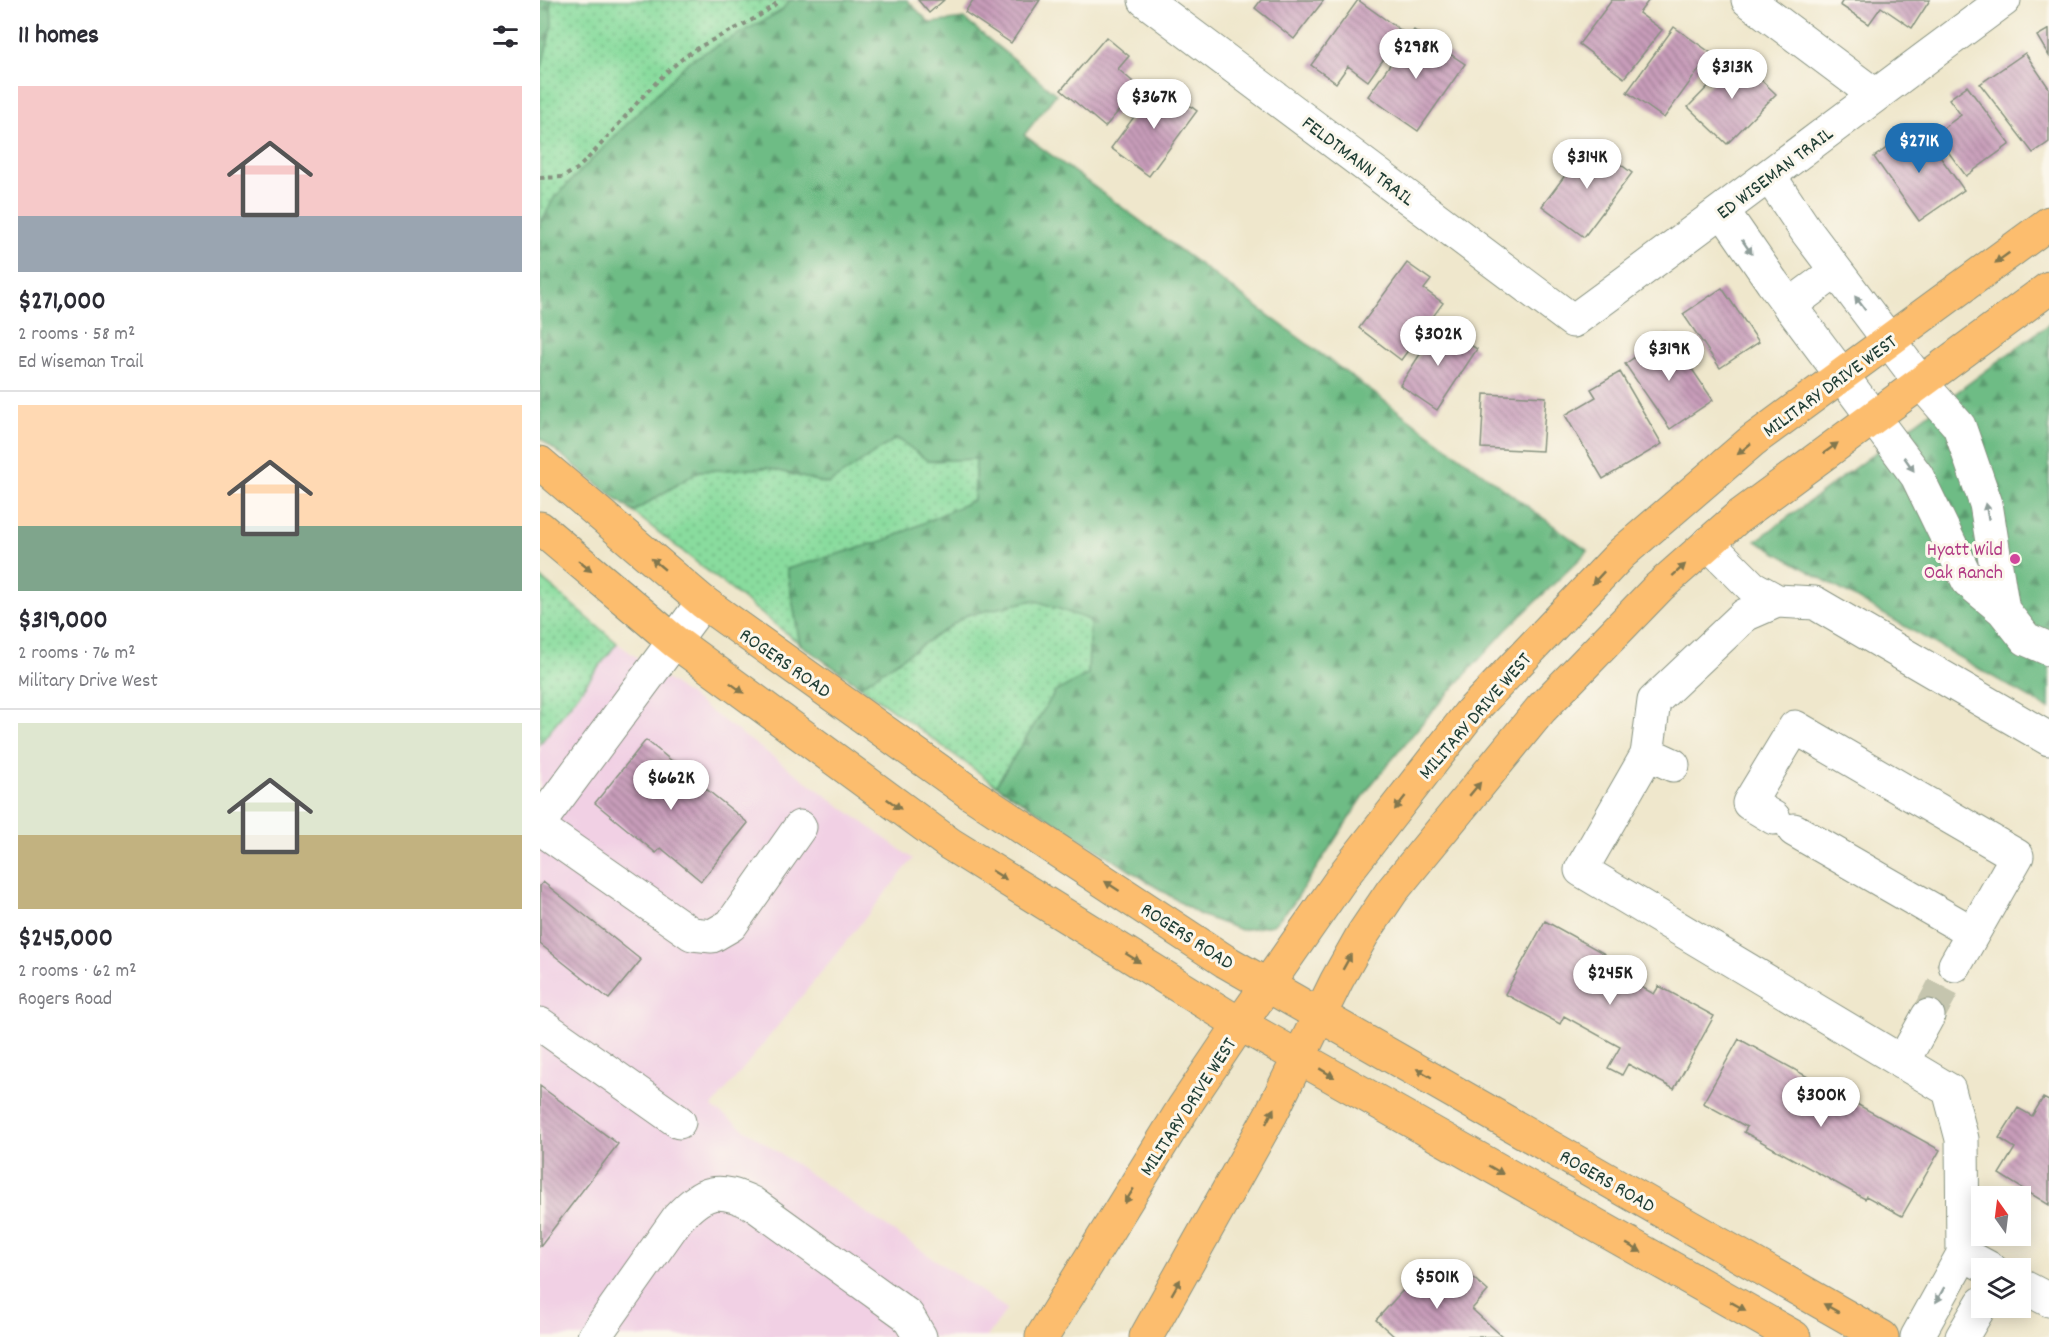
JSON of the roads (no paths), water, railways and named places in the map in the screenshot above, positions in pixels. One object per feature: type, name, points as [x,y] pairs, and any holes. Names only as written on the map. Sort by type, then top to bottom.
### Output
[{"type":"main road","name":"MILITARY DRIVE WEST","points":[[1042,1337],[1184,1107],[1240,1023],[1347,871],[1470,713],[1622,553],[1752,441],[2049,223]]},
{"type":"main road","points":[[1146,1337],[1254,1145],[1320,1014],[1377,912],[1447,821],[1541,709],[1659,587],[1737,518],[2049,288]]},
{"type":"main road","name":"ROGERS ROAD","points":[[540,463],[703,602],[973,795],[1225,961],[1882,1337]]},
{"type":"main road","points":[[540,528],[674,640],[950,844],[1240,1023],[1582,1220],[1794,1337]]},
{"type":"street","name":"FELDTMANN TRAIL","points":[[1145,0],[1573,321]]},
{"type":"street","points":[[1748,0],[1875,94]]},
{"type":"street","name":"ED WISEMAN TRAIL","points":[[1573,321],[1770,177],[1875,94],[2004,0]]},
{"type":"street","points":[[1770,177],[1889,341],[1921,383],[1959,426],[1986,504],[2003,610]]},
{"type":"street","points":[[1723,211],[1789,306],[1917,476],[1968,581],[2003,610],[2026,639],[2049,649]]},
{"type":"street","points":[[1789,306],[1836,271]]},
{"type":"street","points":[[1708,543],[1752,587],[1777,601],[1815,603],[2049,739]]},
{"type":"street","points":[[1777,601],[1745,615],[1654,701],[1660,759],[1581,870],[1949,1090],[1962,1139],[1977,1258]]},
{"type":"street","points":[[540,822],[703,602]]},
{"type":"street","points":[[1955,965],[2017,856],[1796,727],[1749,803],[1973,933]]},
{"type":"street","points":[[540,828],[692,934],[712,936],[731,925],[800,827]]},
{"type":"street","points":[[1902,1063],[1928,1016]]},
{"type":"street","points":[[540,1024],[679,1122]]},
{"type":"street","points":[[594,1337],[678,1218],[701,1196],[717,1193],[739,1197],[752,1203],[907,1314],[920,1337]]},
{"type":"street","points":[[1917,1337],[1971,1270]]},
{"type":"street","points":[[2031,1291],[2049,1300]]},
{"type":"street","points":[[1962,1337],[1973,1318]]},
{"type":"tunnel","points":[[1928,1016],[1955,965]]},
{"type":"place","name":"Hyatt Wild Oak Ranch","points":[[2015,559]]}]
